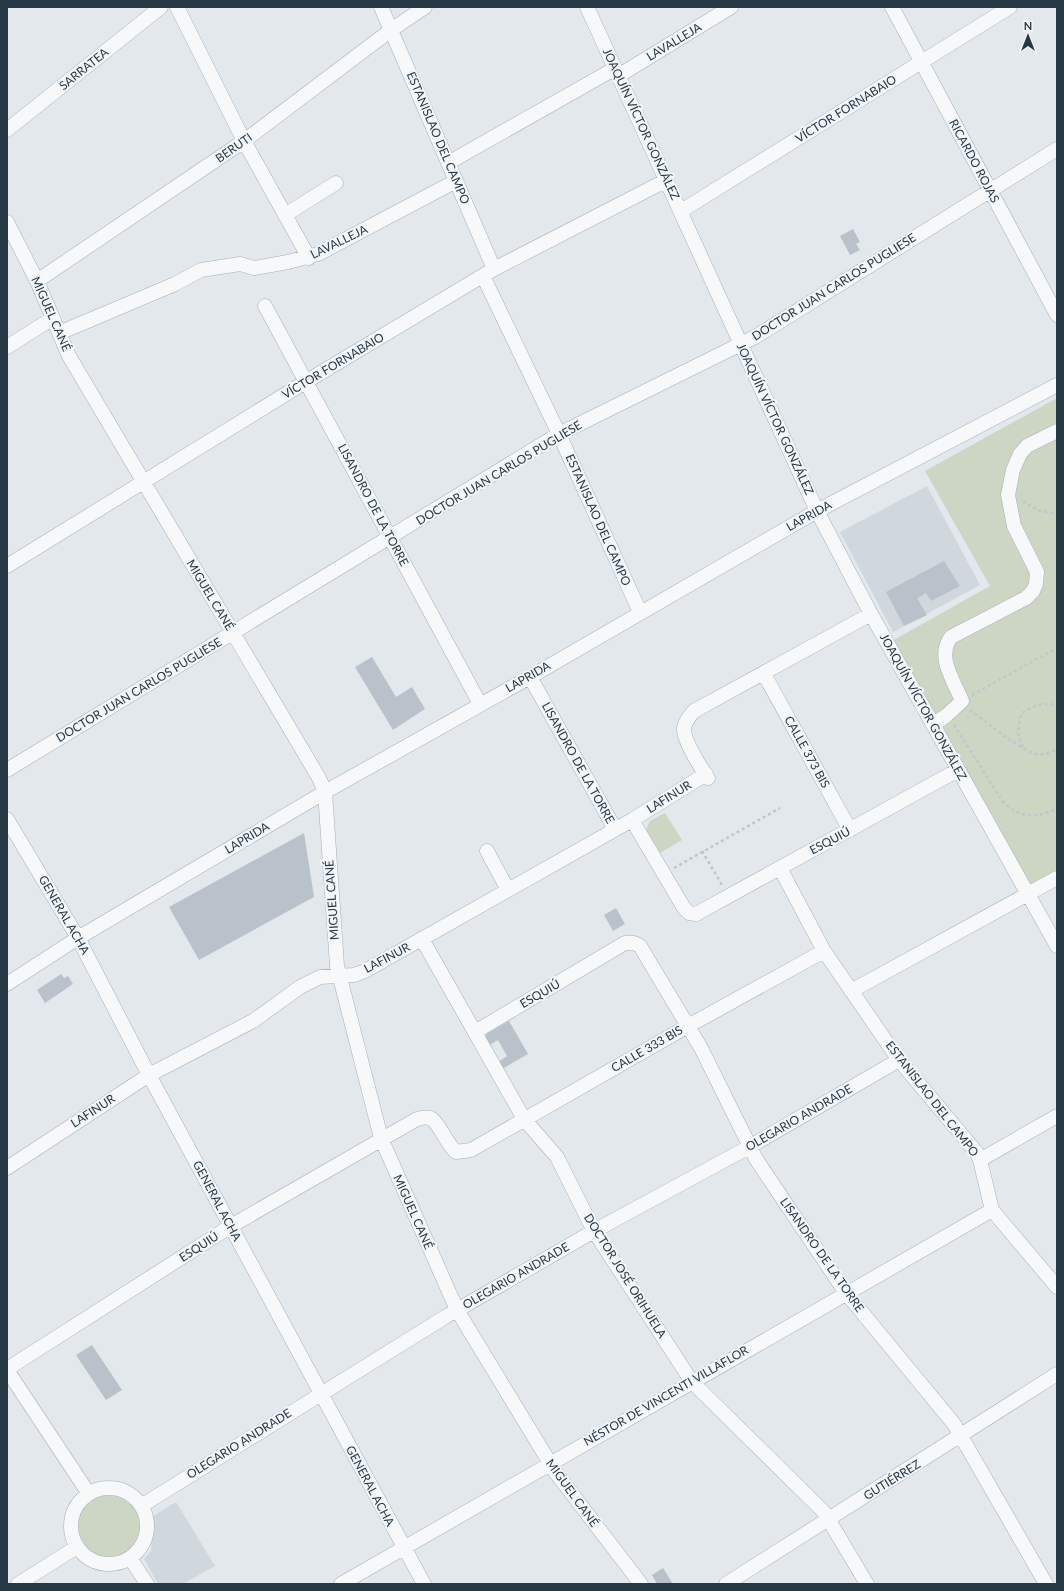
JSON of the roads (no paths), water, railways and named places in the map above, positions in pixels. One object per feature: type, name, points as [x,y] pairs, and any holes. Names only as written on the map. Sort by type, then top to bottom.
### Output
[{"type":"street","name":"SARRATEA","points":[[7,130],[161,7]]},
{"type":"street","points":[[177,7],[244,142],[309,258]]},
{"type":"street","name":"ESTANISLAO DEL CAMPO","points":[[381,7],[456,181],[489,273],[559,434],[640,612]]},
{"type":"street","name":"BERUTI","points":[[37,281],[244,142],[391,30],[425,7]]},
{"type":"street","name":"JOAQUÍN VÍCTOR GONZÁLEZ","points":[[587,7],[817,511],[871,614],[1029,893],[1057,946]]},
{"type":"street","name":"LAVALLEJA","points":[[448,164],[616,73],[731,7]]},
{"type":"street","name":"RICARDO ROJAS","points":[[892,7],[1057,315]]},
{"type":"street","name":"VÍCTOR FORNABAIO","points":[[681,211],[1010,7]]},
{"type":"street","name":"DOCTOR JUAN CARLOS PUGLIESE","points":[[7,770],[233,634],[559,434],[755,337],[1057,149]]},
{"type":"street","name":"VÍCTOR FORNABAIO","points":[[7,566],[307,381],[489,273],[667,180]]},
{"type":"street","name":"LAVALLEJA","points":[[59,334],[175,284],[201,270],[240,264],[254,268],[309,258],[456,181]]},
{"type":"street","points":[[285,215],[336,183]]},
{"type":"street","name":"MIGUEL CANÉ","points":[[7,222],[37,281],[69,356],[142,482],[319,778],[324,792],[339,976],[381,1138],[457,1310],[549,1463],[641,1584]]},
{"type":"street","name":"LISANDRO DE LA TORRE","points":[[265,306],[307,381],[480,704]]},
{"type":"street","points":[[7,347],[52,318]]},
{"type":"street","name":"LAPRIDA","points":[[7,984],[78,938],[324,792],[530,677],[817,511],[1057,385]]},
{"type":"street","points":[[933,725],[947,715],[962,701],[945,662],[946,644],[951,637],[958,632],[1026,598],[1033,591],[1036,584],[1037,572],[1014,526],[1008,495],[1013,470],[1020,454],[1027,446],[1057,430]]},
{"type":"street","points":[[764,674],[871,614]]},
{"type":"street","name":"LAFINUR","points":[[7,1168],[149,1075],[253,1021],[300,987],[320,977],[354,975],[365,971],[707,776],[686,738],[684,730],[686,720],[694,711],[764,674]]},
{"type":"street","name":"CALLE 373 BIS","points":[[764,674],[850,830]]},
{"type":"street","name":"LISANDRO DE LA TORRE","points":[[530,677],[615,829]]},
{"type":"street","name":"ESQUIÚ","points":[[702,912],[728,896],[958,770]]},
{"type":"street","name":"GENERAL ACHA","points":[[7,819],[78,938],[149,1075],[424,1584]]},
{"type":"street","name":"LISANDRO DE LA TORRE","points":[[632,820],[684,908],[689,913],[696,914],[702,912]]},
{"type":"street","points":[[487,851],[508,890]]},
{"type":"street","name":"ESTANISLAO DEL CAMPO","points":[[780,868],[824,951],[898,1060],[972,1146],[980,1160],[992,1210],[1057,1287]]},
{"type":"street","points":[[851,991],[1057,878]]},
{"type":"street","name":"DOCTOR JOSÉ ORIHUELA","points":[[422,939],[524,1120],[557,1157],[594,1231],[692,1382],[816,1503],[829,1520],[867,1584]]},
{"type":"street","name":"LISANDRO DE LA TORRE","points":[[625,943],[634,942],[640,946],[701,1048],[749,1147],[846,1293],[954,1424],[1046,1584]]},
{"type":"street","name":"ESQUIÚ","points":[[475,1032],[625,943]]},
{"type":"street","name":"CALLE 333 BIS","points":[[471,1150],[688,1026],[824,951]]},
{"type":"street","name":"OLEGARIO ANDRADE","points":[[141,1506],[320,1393],[457,1310],[594,1231],[749,1147],[898,1060]]},
{"type":"street","points":[[980,1160],[1057,1116]]},
{"type":"street","name":"ESQUIÚ","points":[[7,1370],[231,1226],[381,1138],[417,1119],[428,1118],[433,1120],[449,1146],[456,1152],[471,1150]]},
{"type":"street","name":"NÉSTOR DE VINCENTI VILLAFLOR","points":[[341,1584],[549,1463],[992,1210]]},
{"type":"street","points":[[7,1370],[89,1494]]},
{"type":"street","name":"GUTIÉRREZ","points":[[726,1584],[1057,1374]]},
{"type":"street","points":[[112,1488],[123,1491],[133,1497],[141,1506],[146,1517],[146,1534],[138,1550],[130,1558],[119,1563],[107,1564],[95,1562],[84,1556],[72,1535],[72,1518],[80,1502],[89,1494],[100,1489],[112,1488]]},
{"type":"street","points":[[18,1584],[77,1546]]},
{"type":"street","points":[[130,1558],[147,1584]]}]
